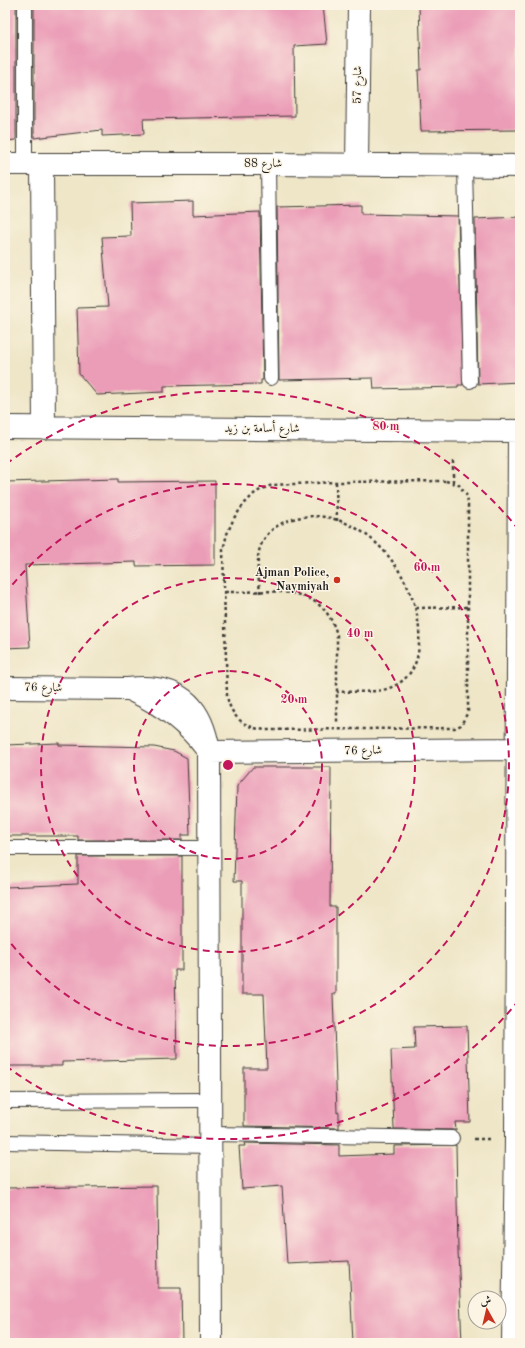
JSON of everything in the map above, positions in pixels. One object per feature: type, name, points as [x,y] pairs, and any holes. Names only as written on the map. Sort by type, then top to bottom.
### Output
[{"type":"street","name":"شارع 57","points":[[357,165],[359,5]]},
{"type":"street","name":"شارع 88","points":[[24,164],[520,166]]},
{"type":"street","points":[[24,164],[44,428]]},
{"type":"street","name":"شارع أسامة بن زيد","points":[[5,427],[520,431]]},
{"type":"street","points":[[513,1343],[518,1188],[516,1139],[519,943],[518,749],[520,431]]},
{"type":"street","name":"شارع 76","points":[[5,688],[128,689],[160,704],[173,714],[198,738],[209,752],[518,749]]},
{"type":"street","points":[[209,752],[211,1343]]},
{"type":"lane","points":[[24,164],[25,5]]},
{"type":"lane","points":[[268,164],[271,378]]},
{"type":"lane","points":[[465,166],[470,381]]},
{"type":"lane","points":[[5,848],[210,848]]},
{"type":"lane","points":[[5,1101],[210,1100]]},
{"type":"lane","points":[[5,1142],[452,1138]]},
{"type":"path","points":[[446,481],[459,485],[467,496],[468,712],[461,725],[455,728],[256,729],[239,721],[228,705],[223,550],[227,534],[234,518],[244,504],[256,492],[272,485],[336,482],[446,481]]},
{"type":"path","points":[[336,482],[337,521]]},
{"type":"path","points":[[260,593],[258,555],[266,535],[275,527],[286,521],[301,517],[318,517],[337,521],[362,532],[394,561],[405,580],[416,608],[420,639],[416,664],[411,672],[394,686],[382,690],[337,692]]},
{"type":"path","points":[[224,592],[292,592],[304,595],[316,601],[325,609],[334,621],[338,635],[337,751]]},
{"type":"path","points":[[416,608],[468,607]]},
{"type":"path","points":[[452,1138],[516,1139]]},
{"type":"building","points":[[5,5],[16,5],[16,140],[5,141]]},
{"type":"building","points":[[34,5],[323,5],[327,44],[294,46],[295,116],[143,119],[144,134],[102,136],[102,130],[34,138]]},
{"type":"building","points":[[419,5],[520,5],[520,130],[421,131],[418,70],[421,70]]},
{"type":"building","points":[[193,201],[193,215],[260,212],[263,380],[261,380],[261,384],[164,386],[164,392],[97,395],[79,374],[77,308],[108,307],[102,237],[131,236],[130,203]]},
{"type":"building","points":[[361,205],[361,214],[458,216],[463,385],[458,385],[458,387],[374,389],[373,378],[279,380],[277,207]]},
{"type":"building","points":[[520,217],[520,382],[478,384],[475,219]]},
{"type":"building","points":[[118,479],[118,482],[215,481],[215,565],[136,566],[136,562],[25,565],[30,647],[5,648],[5,482]]},
{"type":"building","points":[[59,743],[59,745],[154,747],[174,751],[187,758],[190,835],[182,835],[182,840],[78,840],[78,836],[5,836],[5,745]]},
{"type":"building","points":[[253,767],[331,767],[330,907],[336,907],[336,994],[333,994],[337,1113],[339,1112],[339,1128],[244,1126],[244,1068],[267,1068],[264,994],[242,994],[242,881],[234,881],[237,786]]},
{"type":"building","points":[[78,856],[182,856],[182,970],[175,970],[177,1059],[62,1062],[62,1066],[5,1066],[5,887],[78,884]]},
{"type":"building","points":[[467,1026],[470,1122],[455,1122],[456,1130],[394,1129],[391,1050],[415,1049],[414,1027]]},
{"type":"building","points":[[244,1143],[339,1145],[339,1156],[394,1154],[394,1146],[456,1145],[458,1251],[462,1343],[353,1343],[349,1261],[287,1264],[282,1186],[242,1189],[239,1146],[245,1146]]},
{"type":"building","points":[[157,1186],[158,1288],[181,1288],[182,1343],[5,1343],[5,1188]]},
{"type":"place","name":"Ajman Police, Naymiyah","points":[[337,580]]}]
